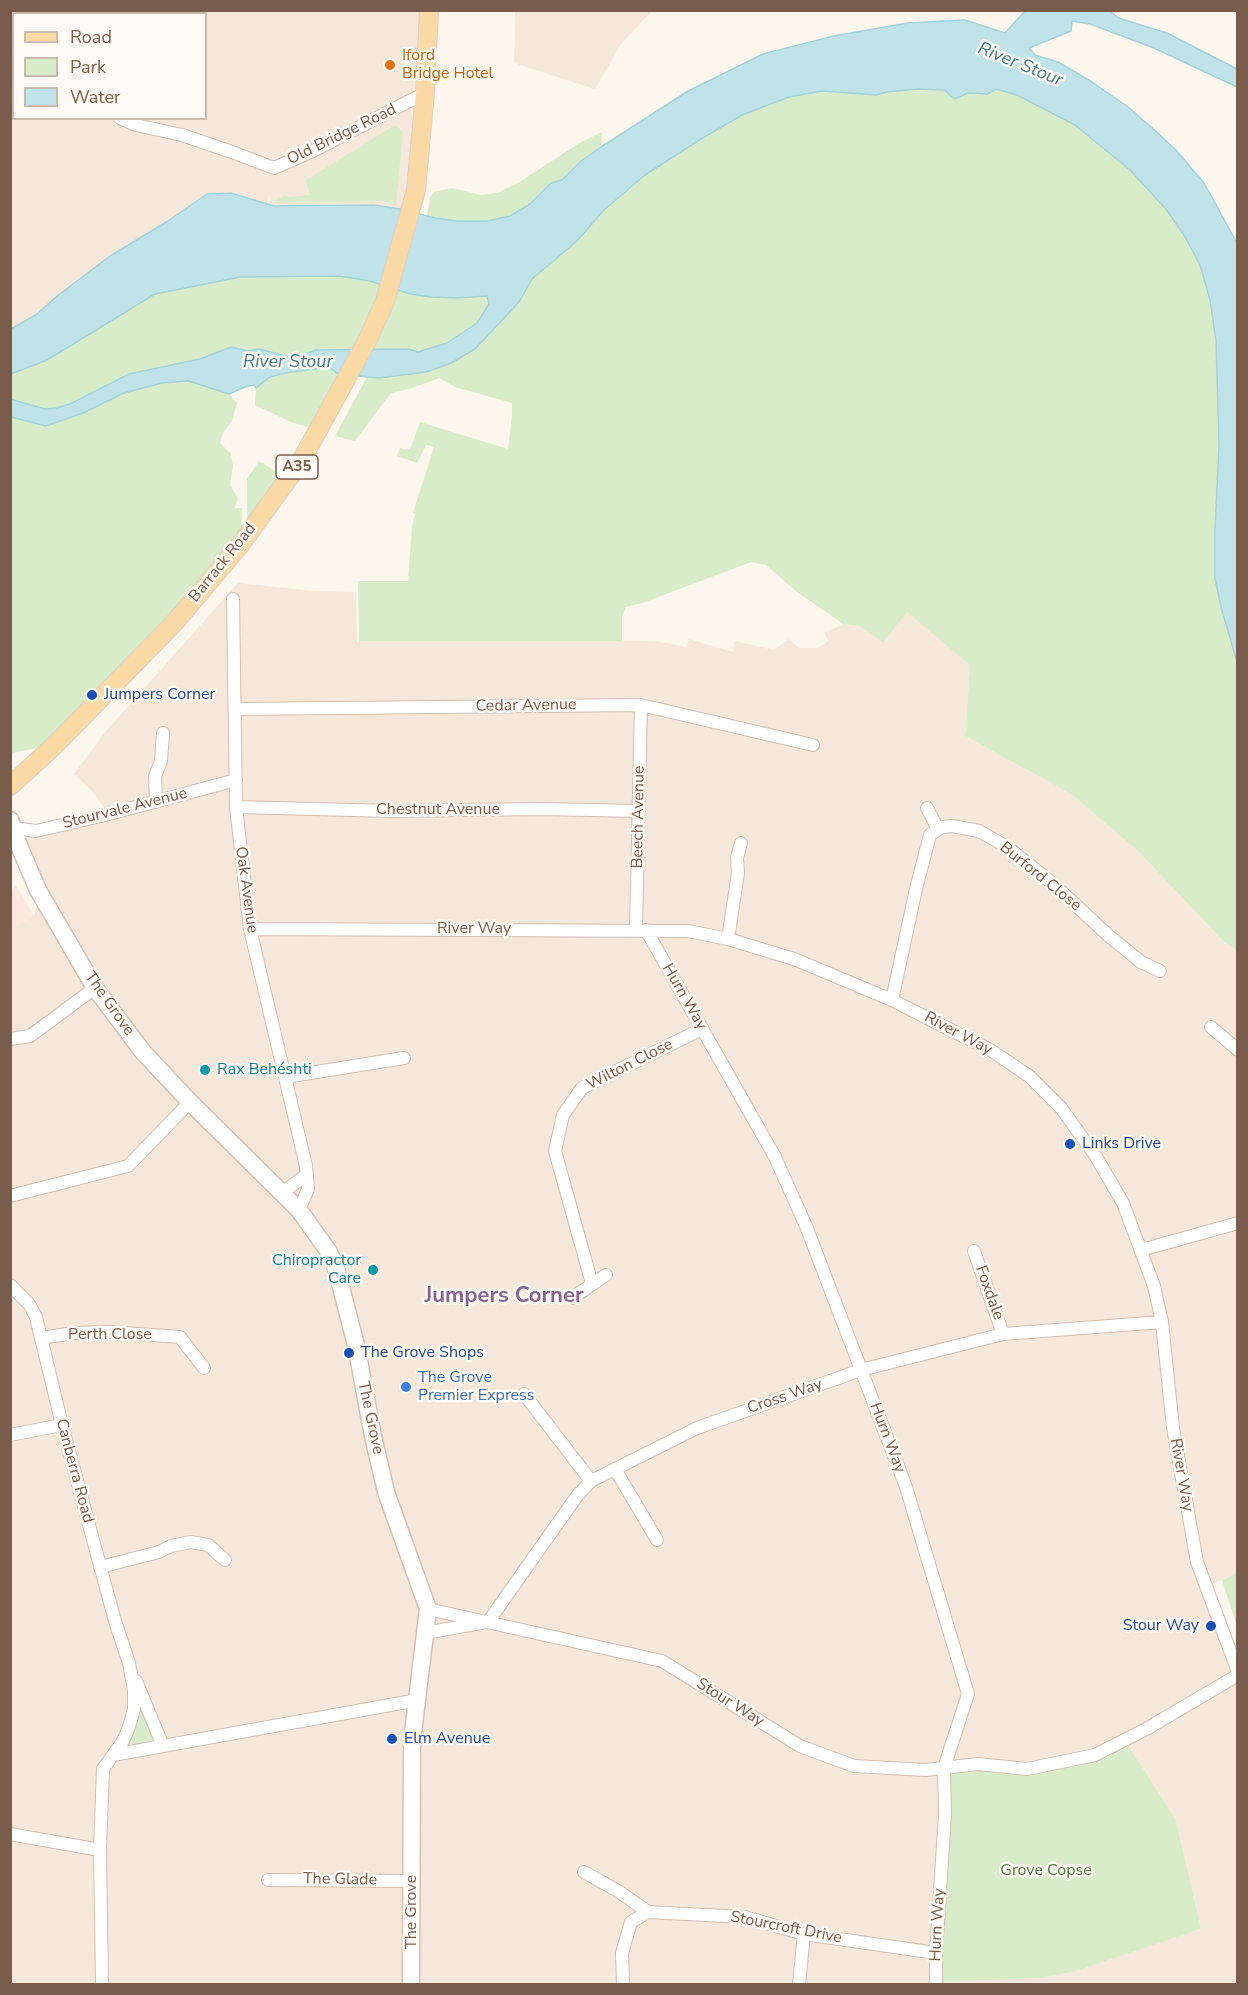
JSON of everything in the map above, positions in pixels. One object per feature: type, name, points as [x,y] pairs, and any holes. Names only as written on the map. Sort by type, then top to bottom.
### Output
[{"type":"main road","name":"A35","points":[[425,93],[429,10]]},
{"type":"main road","name":"Barrack Road","points":[[10,786],[55,745],[175,622],[240,545],[302,461],[368,339],[385,302],[416,190],[420,167],[425,93]]},
{"type":"street","name":"Old Bridge Road","points":[[125,120],[136,125],[182,135],[274,168],[313,151],[425,93]]},
{"type":"street","name":"Oak Avenue","points":[[233,599],[236,807],[250,929],[306,1166],[308,1188],[299,1210]]},
{"type":"street","name":"Cedar Avenue","points":[[235,709],[641,705],[813,745]]},
{"type":"street","name":"Beech Avenue","points":[[641,705],[639,811],[641,930]]},
{"type":"street","points":[[156,802],[155,776],[161,761],[162,733]]},
{"type":"street","name":"Stourvale Avenue","points":[[14,834],[36,831],[156,802],[236,780]]},
{"type":"street","name":"Chestnut Avenue","points":[[236,807],[391,811],[542,809],[639,811]]},
{"type":"street","points":[[892,1000],[930,835],[938,829],[927,807]]},
{"type":"street","name":"Burford Close","points":[[938,829],[952,826],[968,828],[1007,847],[1052,883],[1133,956],[1160,972]]},
{"type":"street","name":"The Grove","points":[[14,834],[38,890],[95,988],[143,1052],[299,1210],[329,1252],[336,1268],[356,1345],[386,1492],[428,1609],[412,1742],[411,1984]]},
{"type":"street","points":[[728,939],[738,873],[736,858],[741,843]]},
{"type":"street","name":"River Way","points":[[250,929],[641,930],[688,932],[728,939],[794,959],[892,1000],[992,1051],[1029,1076],[1061,1108],[1095,1155],[1123,1203],[1154,1287],[1162,1322],[1173,1428],[1197,1562],[1238,1674]]},
{"type":"street","name":"Hurn Way","points":[[641,930],[702,1029],[775,1157],[806,1226],[906,1487],[968,1694],[944,1767],[945,1814],[936,1984]]},
{"type":"street","points":[[10,1039],[30,1036],[95,988]]},
{"type":"street","points":[[1211,1027],[1238,1050]]},
{"type":"street","name":"Wilton Close","points":[[592,1284],[555,1151],[563,1115],[582,1088],[702,1029]]},
{"type":"street","points":[[285,1077],[404,1058]]},
{"type":"street","points":[[10,1196],[128,1166],[190,1102]]},
{"type":"street","points":[[282,1192],[306,1175]]},
{"type":"street","points":[[1141,1250],[1238,1223]]},
{"type":"street","name":"Foxdale","points":[[974,1251],[1004,1334]]},
{"type":"street","points":[[572,1298],[606,1275]]},
{"type":"street","name":"Canberra Road","points":[[10,1285],[29,1304],[36,1317],[100,1567],[129,1663],[163,1746]]},
{"type":"street","name":"Cross Way","points":[[488,1622],[577,1496],[591,1481],[697,1428],[861,1370],[1004,1334],[1162,1322]]},
{"type":"street","name":"Perth Close","points":[[41,1338],[74,1333],[183,1332],[204,1368]]},
{"type":"street","points":[[524,1394],[591,1481]]},
{"type":"street","points":[[10,1435],[62,1425]]},
{"type":"street","points":[[615,1469],[657,1540]]},
{"type":"street","points":[[100,1567],[191,1542],[208,1545],[225,1560]]},
{"type":"street","name":"Stour Way","points":[[428,1609],[662,1661],[800,1746],[854,1766],[926,1770],[978,1764],[1027,1769],[1095,1755],[1148,1728],[1238,1674]]},
{"type":"street","name":"Stour Way","points":[[425,1633],[488,1622]]},
{"type":"street","name":"Canberra Road","points":[[102,1984],[100,1850],[103,1769],[123,1741],[134,1709],[134,1690],[129,1663]]},
{"type":"street","points":[[113,1755],[418,1700]]},
{"type":"street","points":[[10,1834],[100,1850]]},
{"type":"street","points":[[584,1872],[648,1912],[631,1922],[622,1953],[623,1984]]},
{"type":"street","name":"The Glade","points":[[268,1880],[412,1881]]},
{"type":"street","name":"Stourcroft Drive","points":[[648,1912],[745,1917],[804,1934],[936,1953]]},
{"type":"street","points":[[799,1984],[804,1934]]},
{"type":"shaded area","points":[[515,10],[652,11],[621,44],[595,89],[514,63]]},
{"type":"shaded area","points":[[11,11],[71,11],[12,12],[11,52]]},
{"type":"shaded area","points":[[428,11],[425,94],[409,211],[374,205],[273,206],[269,205],[270,192],[267,205],[232,192],[208,193],[168,221],[111,255],[37,313],[11,329],[11,54],[12,120],[207,120],[207,12],[72,12]]},
{"type":"shaded area","points":[[238,583],[315,591],[356,592],[357,641],[609,640],[655,641],[687,647],[689,639],[733,652],[735,641],[774,650],[789,639],[799,648],[817,648],[829,641],[824,633],[843,624],[859,626],[907,611],[970,665],[965,736],[1071,794],[1138,851],[1223,941],[1237,951],[1238,1574],[1206,1586],[1237,1672],[1237,1984],[11,1984],[10,929],[34,916],[36,908],[46,903],[14,828],[36,831],[108,813],[92,791],[74,774],[106,731]],"holes":[[[1125,1740],[1176,1820],[1201,1929],[1073,1972],[1041,1978],[936,1982],[1027,1769]]]},
{"type":"shaded area","points":[[16,885],[34,916],[11,929],[11,891]]},
{"type":"green space","points":[[917,89],[944,90],[955,99],[968,93],[987,94],[996,89],[1017,95],[1075,125],[1130,170],[1165,208],[1184,235],[1200,265],[1210,300],[1216,340],[1219,445],[1215,530],[1238,532],[1237,951],[1223,941],[1138,851],[1071,794],[965,736],[970,665],[907,612],[883,642],[859,626],[843,624],[796,591],[766,565],[751,562],[626,607],[622,616],[622,641],[359,641],[358,581],[408,581],[415,514],[413,513],[434,447],[426,445],[417,463],[397,456],[400,448],[407,450],[411,447],[420,422],[508,449],[512,415],[512,403],[455,387],[440,378],[391,393],[355,441],[335,436],[367,377],[404,375],[519,302],[532,279],[577,241],[604,210],[645,175],[742,115],[789,97],[822,91],[877,95]]},
{"type":"green space","points":[[395,125],[403,132],[396,205],[384,201],[273,203],[285,195],[288,197],[310,195],[306,180]]},
{"type":"green space","points":[[602,132],[601,147],[581,161],[562,181],[551,183],[530,204],[510,216],[487,221],[458,221],[427,216],[430,197],[434,192],[452,188],[481,195],[497,193],[518,183],[581,142]]},
{"type":"green space","points":[[339,276],[370,281],[410,294],[457,298],[487,296],[489,304],[477,323],[447,343],[418,352],[408,349],[317,350],[300,356],[286,356],[259,349],[248,351],[231,347],[200,359],[129,374],[70,404],[56,408],[45,409],[11,399],[10,374],[47,360],[155,294],[240,277]]},
{"type":"green space","points":[[330,367],[338,374],[308,427],[293,423],[255,405],[256,388],[270,377]]},
{"type":"green space","points":[[189,381],[229,394],[237,403],[232,421],[223,433],[220,443],[231,454],[233,466],[230,485],[238,498],[235,508],[242,508],[240,545],[55,745],[11,753],[10,417],[46,426],[83,413],[124,393],[162,383]]},
{"type":"green space","points":[[259,461],[279,473],[263,500],[247,518],[247,479]]},
{"type":"green space","points":[[1238,1574],[1237,1626],[1222,1580]]},
{"type":"green space","points":[[141,1710],[154,1740],[132,1745],[131,1738],[138,1711]]},
{"type":"green space","name":"Grove Copse","points":[[1125,1740],[1176,1820],[1201,1929],[1073,1972],[1041,1978],[936,1982],[944,1768],[1027,1769],[1095,1755]]},
{"type":"water","name":"River Stour","points":[[1025,11],[1110,11],[1118,18],[1167,33],[1237,69],[1237,87],[1154,48],[1090,24],[1072,21],[1071,31],[1029,48],[1035,55],[1058,62],[1092,82],[1128,107],[1176,150],[1204,183],[1237,243],[1237,662],[1215,578],[1219,445],[1216,340],[1210,300],[1200,265],[1184,235],[1165,208],[1130,170],[1075,125],[1017,95],[996,89],[987,94],[968,93],[955,99],[944,90],[917,89],[877,95],[822,91],[789,97],[742,115],[645,175],[604,210],[577,241],[532,279],[519,302],[475,349],[451,363],[426,372],[379,378],[338,374],[329,367],[270,377],[256,388],[254,385],[245,387],[229,394],[189,381],[162,383],[124,393],[83,413],[46,426],[11,417],[10,399],[45,409],[56,408],[70,404],[129,374],[200,359],[231,347],[248,351],[259,349],[286,356],[300,356],[316,350],[408,349],[418,352],[447,343],[477,323],[489,304],[487,296],[431,297],[410,294],[370,281],[339,276],[240,277],[155,294],[47,360],[11,374],[11,329],[37,314],[110,256],[207,194],[231,193],[274,206],[374,205],[458,221],[487,221],[510,216],[530,204],[551,183],[562,180],[581,161],[688,91],[763,54],[834,36],[908,23],[965,20],[1005,33]]},
{"type":"place","name":"Iford Bridge Hotel","points":[[390,65]]},
{"type":"place","name":"Jumpers Corner","points":[[92,695]]},
{"type":"place","name":"Rax Behéshti","points":[[205,1070]]},
{"type":"place","name":"Links Drive","points":[[1070,1144]]},
{"type":"place","name":"Chiropractor Care","points":[[373,1270]]},
{"type":"place","name":"The Grove Shops","points":[[349,1353]]},
{"type":"place","name":"The Grove Premier Express","points":[[406,1387]]},
{"type":"place","name":"Stour Way","points":[[1211,1626]]},
{"type":"place","name":"Elm Avenue","points":[[392,1739]]},
{"type":"district","name":"Jumpers Corner","points":[[504,1297]]}]
